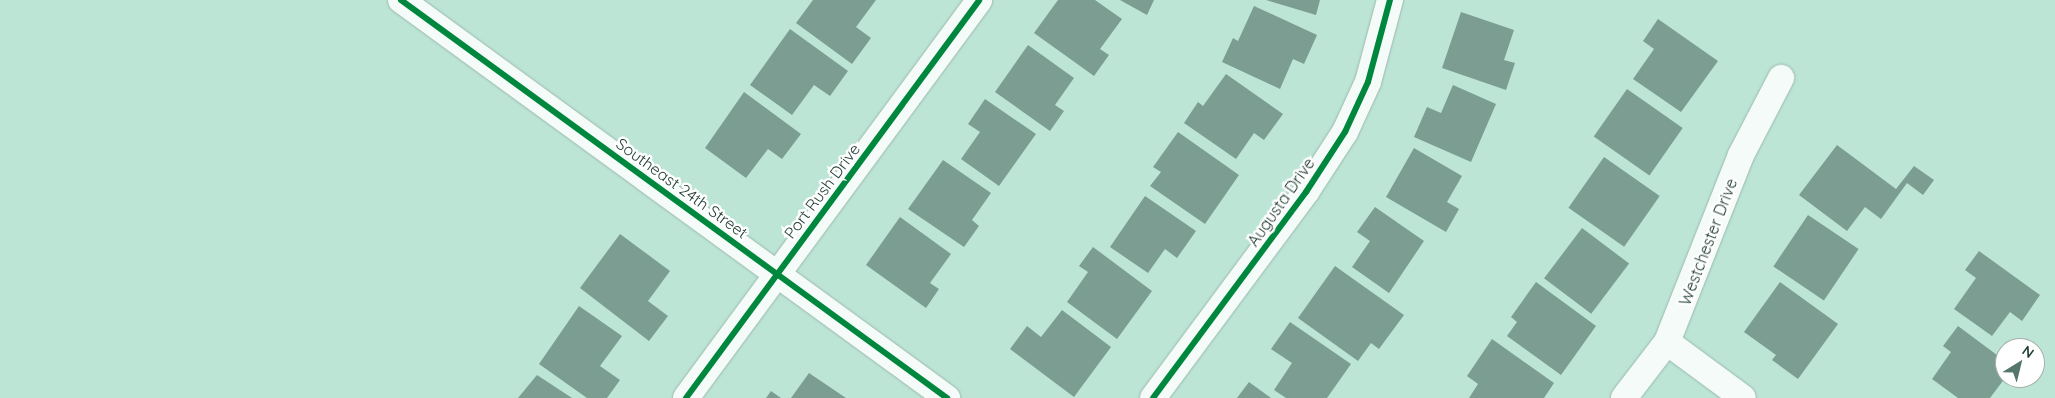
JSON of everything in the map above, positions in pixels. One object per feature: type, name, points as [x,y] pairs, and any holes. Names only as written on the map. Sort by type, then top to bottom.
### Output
[{"type":"street","name":"Southeast 24th Street","points":[[401,0],[947,398]]},
{"type":"street","name":"Port Rush Drive","points":[[686,398],[979,0]]},
{"type":"street","name":"Augusta Drive","points":[[1153,398],[1306,192],[1345,132],[1368,82],[1390,0]]},
{"type":"street","name":"Westchester Drive","points":[[1624,398],[1667,342],[1685,303],[1741,155],[1780,78]]},
{"type":"street","points":[[1667,342],[1743,398]]},
{"type":"building","points":[[813,0],[876,0],[856,27],[871,38],[852,64],[796,23]]},
{"type":"building","points":[[1058,0],[1095,0],[1122,19],[1100,49],[1109,55],[1094,76],[1034,33]]},
{"type":"building","points":[[1120,0],[1154,0],[1147,15]]},
{"type":"building","points":[[1266,0],[1320,0],[1316,15]]},
{"type":"building","points":[[1254,6],[1317,35],[1304,64],[1293,59],[1280,89],[1222,62],[1233,38],[1238,41]]},
{"type":"building","points":[[1461,12],[1514,30],[1504,60],[1515,63],[1506,90],[1442,68]]},
{"type":"building","points":[[1658,19],[1718,61],[1681,112],[1633,79],[1654,49],[1643,41]]},
{"type":"building","points":[[790,29],[848,71],[830,96],[814,85],[792,115],[750,85]]},
{"type":"building","points":[[1028,45],[1074,78],[1055,105],[1064,111],[1050,131],[995,92]]},
{"type":"building","points":[[1226,74],[1283,114],[1264,140],[1254,133],[1236,159],[1184,123],[1198,102],[1203,106]]},
{"type":"building","points":[[1453,85],[1496,104],[1471,162],[1414,137],[1427,107],[1441,113]]},
{"type":"building","points":[[1627,89],[1683,128],[1649,176],[1594,137]]},
{"type":"building","points":[[744,92],[801,134],[782,159],[768,149],[746,178],[705,148]]},
{"type":"building","points":[[985,99],[1036,134],[999,186],[961,159],[980,132],[968,124]]},
{"type":"building","points":[[1178,132],[1239,175],[1205,224],[1150,186],[1161,172],[1153,167]]},
{"type":"building","points":[[1837,145],[1896,189],[1914,166],[1934,180],[1923,195],[1907,183],[1881,219],[1865,207],[1847,231],[1799,195]]},
{"type":"building","points":[[1414,148],[1462,176],[1447,202],[1459,209],[1446,232],[1386,197]]},
{"type":"building","points":[[1604,157],[1660,196],[1624,247],[1568,208]]},
{"type":"building","points":[[943,160],[991,193],[972,220],[979,226],[964,247],[908,209]]},
{"type":"building","points":[[1145,196],[1196,231],[1177,258],[1165,249],[1148,273],[1110,247]]},
{"type":"building","points":[[1375,207],[1424,241],[1389,293],[1352,267],[1370,241],[1357,232]]},
{"type":"building","points":[[1808,215],[1859,249],[1824,301],[1773,266]]},
{"type":"building","points":[[900,217],[951,254],[930,283],[939,289],[926,308],[866,265]]},
{"type":"building","points":[[1582,228],[1629,264],[1591,314],[1544,278]]},
{"type":"building","points":[[620,234],[670,271],[648,301],[668,316],[649,341],[580,288]]},
{"type":"building","points":[[1093,247],[1152,291],[1117,339],[1067,302],[1088,272],[1079,266]]},
{"type":"building","points":[[1979,251],[2040,295],[2022,321],[2010,312],[1992,336],[1954,309],[1976,278],[1965,270]]},
{"type":"building","points":[[1335,266],[1404,315],[1379,349],[1371,343],[1358,361],[1298,318]]},
{"type":"building","points":[[1536,282],[1596,326],[1561,375],[1507,336],[1517,322],[1511,317]]},
{"type":"building","points":[[1780,282],[1838,324],[1798,379],[1772,360],[1776,355],[1744,332]]},
{"type":"building","points":[[579,306],[622,336],[600,366],[620,380],[607,398],[587,398],[539,364]]},
{"type":"building","points":[[1062,310],[1111,347],[1074,397],[1010,349],[1027,326],[1041,337]]},
{"type":"building","points":[[1290,322],[1351,364],[1327,398],[1286,398],[1274,390],[1292,363],[1271,349]]},
{"type":"building","points":[[1958,326],[1995,354],[1995,388],[1998,388],[1990,398],[1958,398],[1932,379],[1951,352],[1943,346]]},
{"type":"building","points":[[1492,339],[1554,383],[1544,398],[1469,398],[1478,384],[1467,376]]},
{"type":"building","points":[[809,373],[846,398],[791,398]]},
{"type":"building","points":[[537,375],[572,398],[518,398]]},
{"type":"building","points":[[1249,382],[1271,398],[1237,398]]},
{"type":"building","points":[[771,391],[781,398],[766,398]]},
{"type":"cycle path","points":[[401,0],[947,398]]},
{"type":"cycle path","points":[[686,398],[979,0]]},
{"type":"cycle path","points":[[1153,398],[1306,192],[1345,132],[1368,82],[1390,0]]}]
